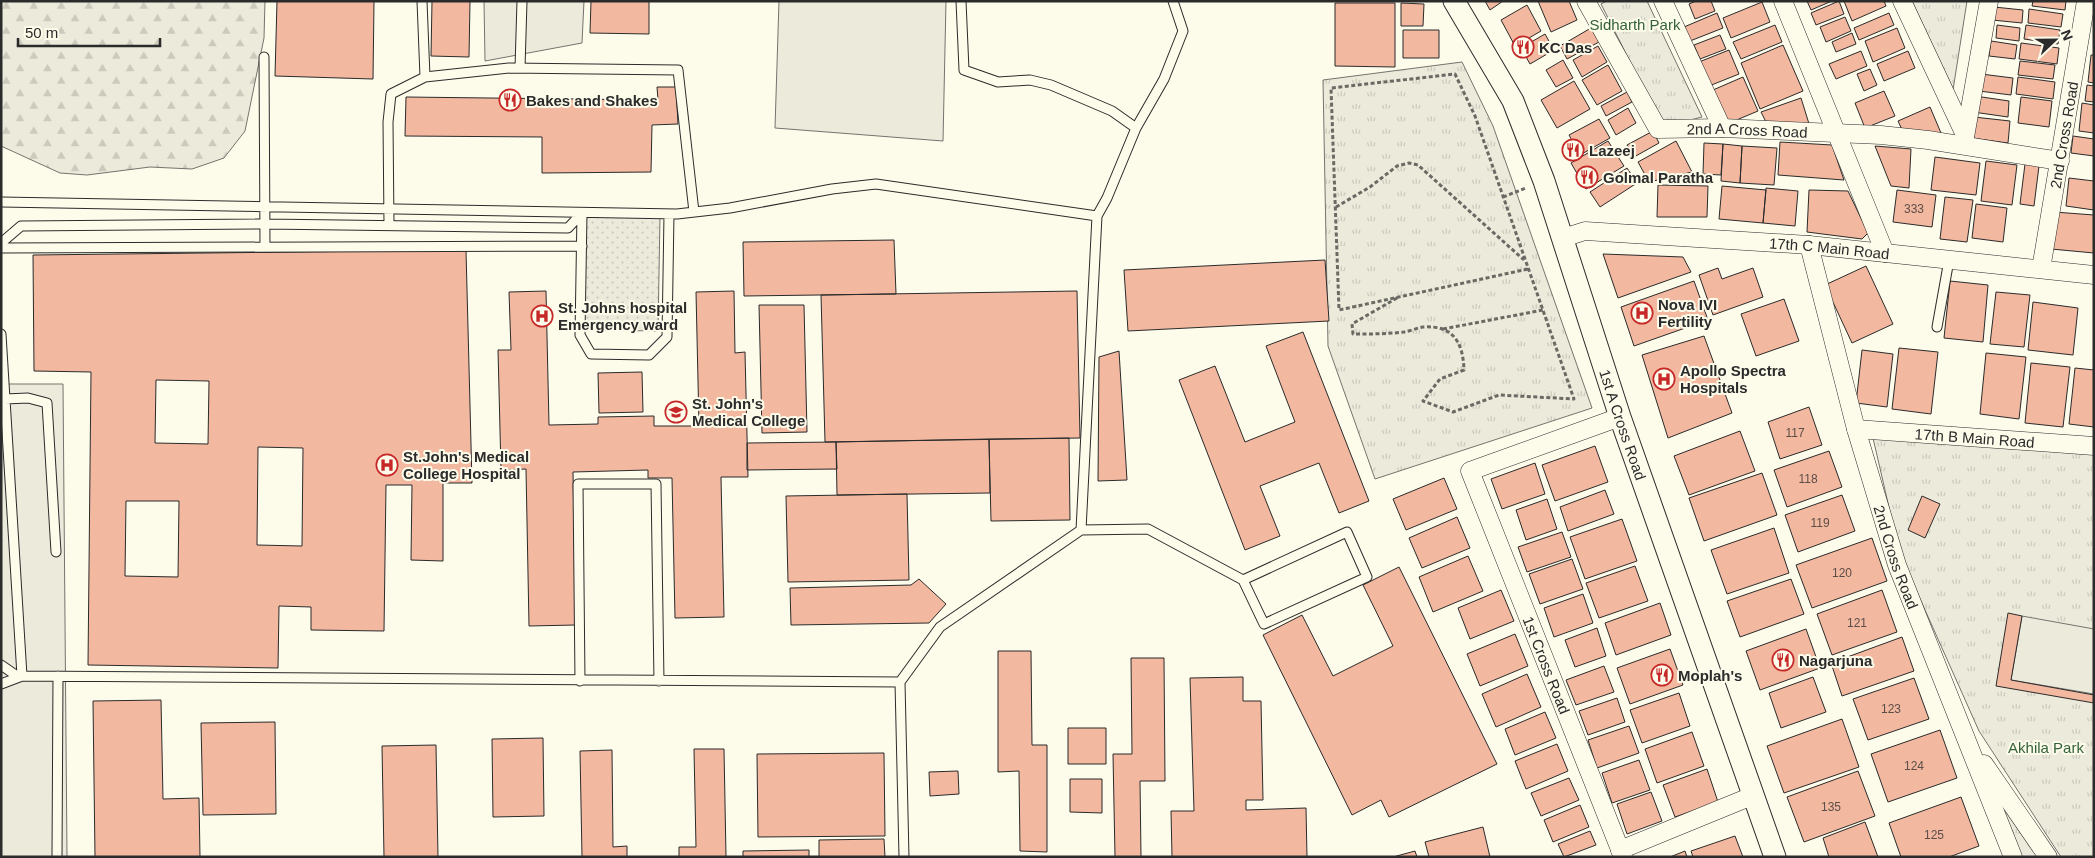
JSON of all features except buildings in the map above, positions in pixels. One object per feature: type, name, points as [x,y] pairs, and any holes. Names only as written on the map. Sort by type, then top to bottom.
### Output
[{"type":"street","name":"1st A Cross Road","points":[[1454,1],[1513,101],[1544,181],[1620,417],[1775,857]]},
{"type":"street","name":"2nd A Cross Road","points":[[1586,1],[1658,129],[1722,128],[1965,141],[2060,161]]},
{"type":"street","points":[[1663,1],[1722,128]]},
{"type":"street","points":[[1783,1],[1884,253]]},
{"type":"street","points":[[1902,1],[1965,141]]},
{"type":"street","points":[[1965,141],[1989,1]]},
{"type":"street","name":"2nd Cross Road","points":[[2041,269],[2086,1]]},
{"type":"street","name":"17th C Main Road","points":[[1563,238],[1585,231],[1809,245],[2094,275]]},
{"type":"street","name":"2nd Cross Road","points":[[1809,245],[1856,429],[1897,566],[2013,857]]},
{"type":"street","name":"1st Cross Road","points":[[1620,417],[1470,471],[1622,854]]},
{"type":"street","name":"17th B Main Road","points":[[1856,429],[2094,446]]},
{"type":"street","points":[[1965,737],[2048,857]]},
{"type":"street","points":[[1622,854],[1752,796]]},
{"type":"lane","points":[[422,1],[425,77]]},
{"type":"lane","points":[[520,68],[522,1]]},
{"type":"lane","points":[[961,1],[964,70],[998,82],[1030,80],[1051,85],[1112,111],[1136,128]]},
{"type":"lane","points":[[1081,530],[1097,216],[1107,198],[1136,128],[1164,79],[1183,31],[1172,1]]},
{"type":"lane","points":[[264,58],[265,247]]},
{"type":"lane","points":[[389,226],[388,122],[391,94],[425,77],[520,68],[678,70],[694,212]]},
{"type":"lane","points":[[1,202],[669,214],[730,208],[832,189],[876,184],[1097,216]]},
{"type":"lane","points":[[582,213],[580,335],[591,354],[649,355],[666,337],[669,214]]},
{"type":"lane","points":[[1,243],[21,226],[265,224],[568,228],[582,213]]},
{"type":"lane","points":[[1,248],[582,246]]},
{"type":"lane","points":[[1937,327],[1949,260]]},
{"type":"lane","points":[[1,334],[19,676]]},
{"type":"lane","points":[[5,398],[28,398],[48,403],[56,552]]},
{"type":"lane","points":[[580,681],[578,484],[656,484],[659,681]]},
{"type":"lane","points":[[904,857],[900,682],[940,627],[1081,530],[1148,529],[1244,580],[1264,624],[1367,577],[1347,532],[1244,580]]},
{"type":"lane","points":[[1,665],[19,676]]},
{"type":"lane","points":[[1,684],[19,676],[900,682]]},
{"type":"lane","points":[[57,857],[58,676]]},
{"type":"path","points":[[1397,298],[1352,324],[1353,334],[1380,334],[1423,327],[1441,329],[1454,334],[1464,353],[1464,370],[1440,379],[1423,401],[1453,412],[1499,395],[1574,398],[1475,116],[1456,74],[1331,88],[1339,310],[1528,269]]},
{"type":"path","points":[[1336,207],[1398,166],[1409,163],[1418,166],[1525,261]]},
{"type":"path","points":[[1441,329],[1543,310]]},
{"type":"green space","points":[[1,1],[265,1],[264,38],[245,131],[224,158],[192,169],[150,167],[87,175],[60,173],[1,146]]},
{"type":"green space","name":"Sidharth Park","points":[[1607,1],[1647,1],[1702,117],[1663,127],[1601,4]]},
{"type":"green space","points":[[1912,1],[1967,1],[1953,90],[1953,89]]},
{"type":"green space","points":[[1462,62],[1493,126],[1592,408],[1375,479],[1328,346],[1323,80]]},
{"type":"green space","points":[[584,215],[660,216],[658,331],[582,330]]},
{"type":"green space","name":"Akhila Park","points":[[1873,438],[2094,454],[2094,857],[2061,857],[1979,731],[1917,592],[1903,568]]},
{"type":"green space","points":[[2022,616],[2094,629],[2094,694],[2011,680]]},
{"type":"green space","points":[[1996,796],[2038,857],[2020,857]]},
{"type":"shaded area","points":[[484,1],[584,1],[582,43],[485,61]]},
{"type":"shaded area","points":[[779,1],[946,1],[943,141],[775,128]]},
{"type":"shaded area","points":[[1,384],[63,384],[67,857],[1,857]]},
{"type":"place","name":"KC Das","points":[[1523,47]]},
{"type":"place","name":"Bakes and Shakes","points":[[510,100]]},
{"type":"place","name":"Lazeej","points":[[1573,150]]},
{"type":"place","name":"Golmal Paratha","points":[[1587,177]]},
{"type":"place","name":"Nova IVI Fertility","points":[[1642,313]]},
{"type":"place","name":"St. Johns hospital Emergency ward","points":[[542,316]]},
{"type":"place","name":"Apollo Spectra Hospitals","points":[[1664,379]]},
{"type":"place","name":"St. John's Medical College","points":[[676,412]]},
{"type":"place","name":"St.John's Medical College Hospital","points":[[387,465]]},
{"type":"place","name":"Nagarjuna","points":[[1783,660]]},
{"type":"place","name":"Moplah's","points":[[1662,675]]}]
